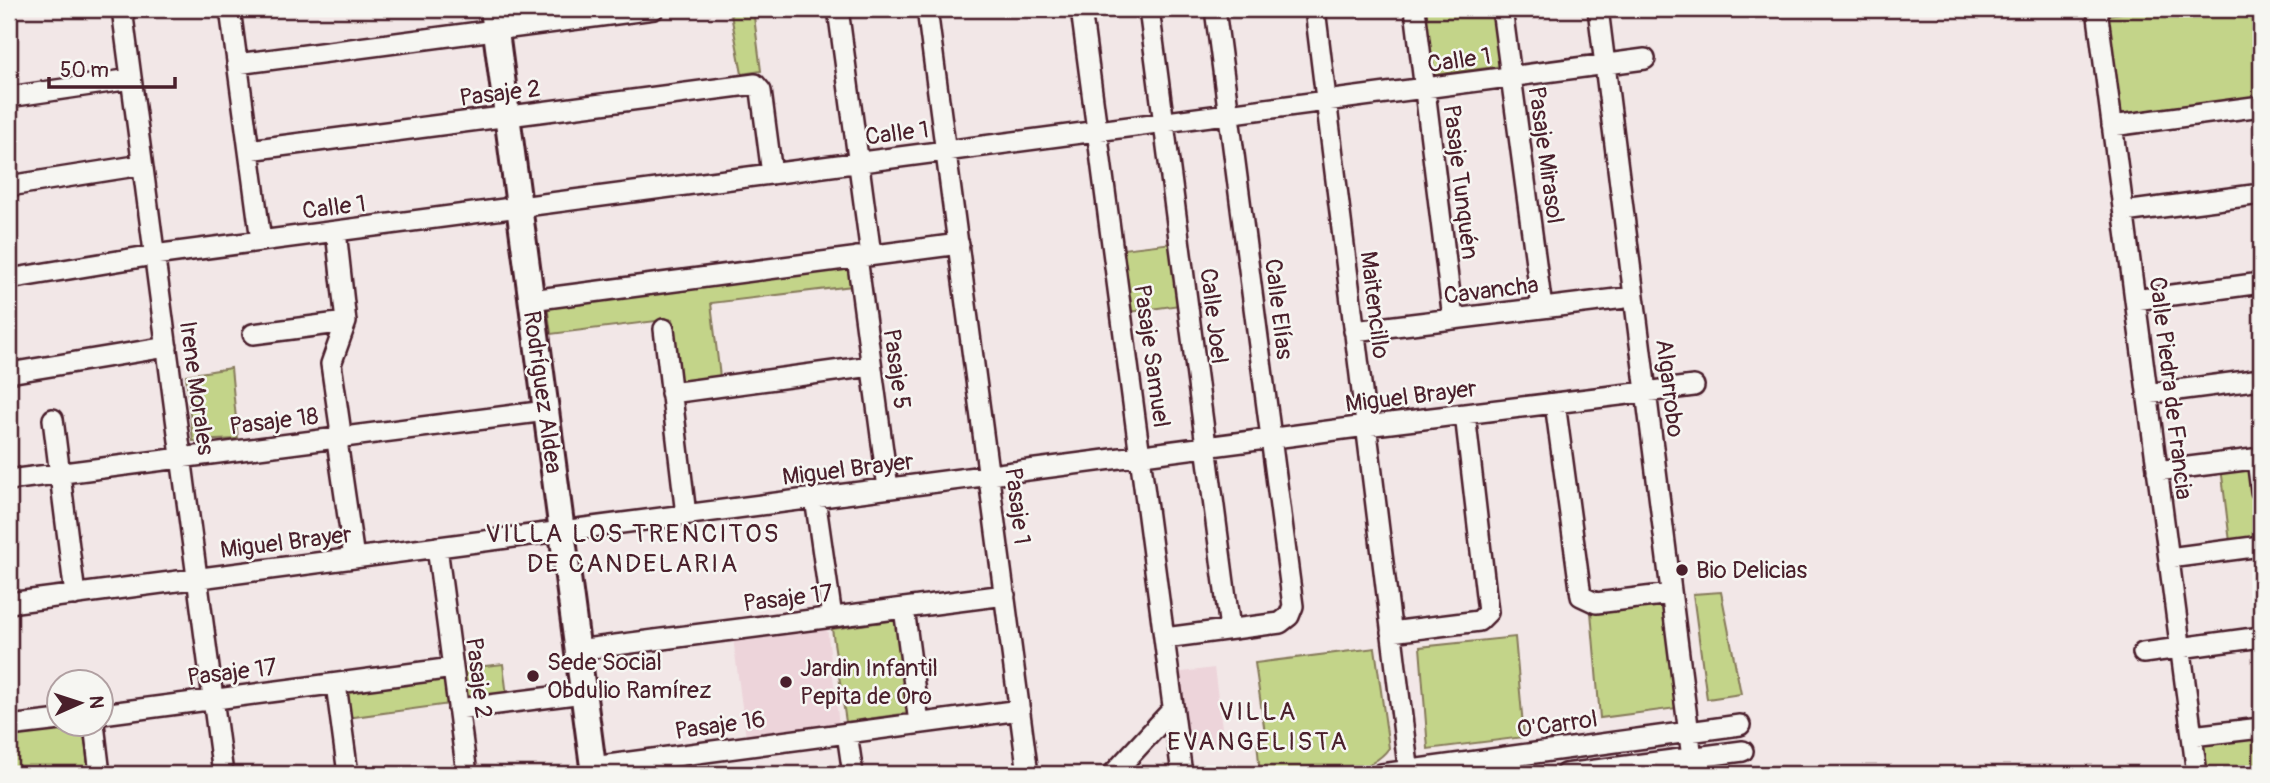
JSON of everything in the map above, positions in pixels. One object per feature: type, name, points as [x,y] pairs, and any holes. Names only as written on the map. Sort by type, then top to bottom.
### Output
[{"type":"main road","name":"Rodríguez Aldea","points":[[494,19],[593,770]]},
{"type":"street","name":"Irene Morales","points":[[122,9],[223,774]]},
{"type":"street","points":[[230,9],[261,241]]},
{"type":"street","points":[[237,64],[494,19],[654,9]]},
{"type":"street","name":"Pasaje 5","points":[[838,9],[859,163],[871,366],[888,488]]},
{"type":"street","name":"Pasaje 1","points":[[927,9],[1028,774]]},
{"type":"street","name":"Pasaje Samuel","points":[[1081,9],[1182,774]]},
{"type":"street","name":"Calle Joel","points":[[1149,9],[1230,629]]},
{"type":"street","name":"Calle Elías","points":[[1215,9],[1293,601],[1289,616],[1280,623],[1230,629]]},
{"type":"street","name":"Maitencillo","points":[[1315,9],[1408,771]]},
{"type":"street","name":"Pasaje Tunquén","points":[[1415,9],[1453,319]]},
{"type":"street","name":"Pasaje Mirasol","points":[[1502,9],[1542,308]]},
{"type":"street","name":"Algarrobo","points":[[1598,9],[1693,766]]},
{"type":"street","name":"Calle Piedra de Francia","points":[[2097,9],[2197,774]]},
{"type":"street","name":"Calle 1","points":[[9,279],[154,255],[1645,60]]},
{"type":"street","points":[[9,97],[131,79]]},
{"type":"street","name":"Pasaje 2","points":[[249,150],[758,86],[772,174]]},
{"type":"street","points":[[2112,126],[2261,106]]},
{"type":"street","points":[[9,186],[142,165]]},
{"type":"street","points":[[2124,212],[2261,194]]},
{"type":"street","points":[[336,231],[346,322],[343,336],[331,360],[354,558]]},
{"type":"street","points":[[531,300],[959,244]]},
{"type":"street","points":[[2135,300],[2261,283]]},
{"type":"street","name":"Cavancha","points":[[1354,331],[1633,297]]},
{"type":"street","points":[[253,334],[346,322]]},
{"type":"street","points":[[664,329],[686,515]]},
{"type":"street","points":[[9,373],[167,347]]},
{"type":"street","points":[[671,393],[871,366]]},
{"type":"street","points":[[2147,394],[2261,379]]},
{"type":"street","name":"Miguel Brayer","points":[[9,604],[1271,438],[1694,386]]},
{"type":"street","points":[[1555,403],[1578,588],[1584,600],[1596,603],[1671,594]]},
{"type":"street","name":"Pasaje 18","points":[[9,480],[546,411]]},
{"type":"street","points":[[1391,632],[1474,622],[1486,616],[1489,604],[1465,414]]},
{"type":"street","points":[[53,419],[75,595]]},
{"type":"street","points":[[2157,471],[2259,459],[2261,491]]},
{"type":"street","points":[[816,498],[832,617]]},
{"type":"street","points":[[2169,558],[2261,546]]},
{"type":"street","name":"Pasaje 2","points":[[438,547],[467,774]]},
{"type":"street","name":"Pasaje 17","points":[[577,650],[1005,594]]},
{"type":"street","points":[[904,608],[919,723]]},
{"type":"street","points":[[1164,638],[1230,629]]},
{"type":"street","points":[[2143,653],[2261,637]]},
{"type":"street","name":"Pasaje 17","points":[[116,712],[453,668]]},
{"type":"street","points":[[336,684],[348,774]]},
{"type":"street","points":[[458,709],[583,694]]},
{"type":"street","points":[[1114,774],[1173,709]]},
{"type":"street","name":"Pasaje 16","points":[[593,770],[1020,710]]},
{"type":"street","points":[[9,726],[46,722]]},
{"type":"street","name":"O'Carrol","points":[[1382,774],[1740,725]]},
{"type":"street","points":[[2192,736],[2261,728]]},
{"type":"street","points":[[847,733],[853,774]]},
{"type":"street","points":[[96,738],[100,774]]},
{"type":"street","name":"O'Carrol","points":[[1565,774],[1693,766],[1743,751]]},
{"type":"shaded area","name":"Jardin Infantil Pepita de Oro","points":[[827,627],[839,725],[746,737],[733,638]]},
{"type":"shaded area","points":[[1214,668],[1224,743],[1184,748],[1174,673]]},
{"type":"green space","points":[[730,9],[753,9],[761,71],[742,74]]},
{"type":"green space","points":[[1418,9],[1495,9],[1502,66],[1427,76]]},
{"type":"green space","points":[[2152,9],[2261,9],[2261,96],[2118,114],[2107,15]]},
{"type":"green space","points":[[1172,243],[1180,305],[1129,312],[1122,249]]},
{"type":"green space","points":[[850,265],[852,286],[711,303],[720,377],[680,382],[672,319],[551,334],[547,305]]},
{"type":"green space","points":[[231,368],[238,439],[193,441],[186,375]]},
{"type":"green space","points":[[2242,465],[2252,473],[2260,533],[2254,539],[2230,542],[2221,467]]},
{"type":"green space","points":[[1721,592],[1741,694],[1707,699],[1693,594]]},
{"type":"green space","points":[[1664,605],[1677,708],[1600,718],[1591,612]]},
{"type":"green space","points":[[897,620],[910,713],[846,722],[832,629]]},
{"type":"green space","points":[[1515,637],[1524,737],[1428,749],[1420,647]]},
{"type":"green space","points":[[1375,648],[1389,748],[1378,759],[1364,767],[1347,772],[1311,775],[1260,774],[1257,741],[1266,740],[1255,663]]},
{"type":"green space","points":[[503,664],[507,696],[470,701],[461,695],[458,669]]},
{"type":"green space","points":[[441,674],[447,679],[450,704],[346,718],[343,692]]},
{"type":"green space","points":[[46,732],[46,738],[84,738],[89,774],[9,774],[9,737]]},
{"type":"green space","points":[[2261,734],[2261,774],[2206,774],[2202,749],[2207,742]]},
{"type":"place","name":"Bio Delicias","points":[[1682,570]]},
{"type":"place","name":"Sede Social Obdulio Ramírez","points":[[533,676]]},
{"type":"place","name":"Jardin Infantil Pepita de Oro","points":[[786,682]]},
{"type":"district","name":"VILLA LOS TRENCITOS DE CANDELARIA","points":[[633,548]]},
{"type":"district","name":"VILLA EVANGELISTA","points":[[1258,726]]}]
